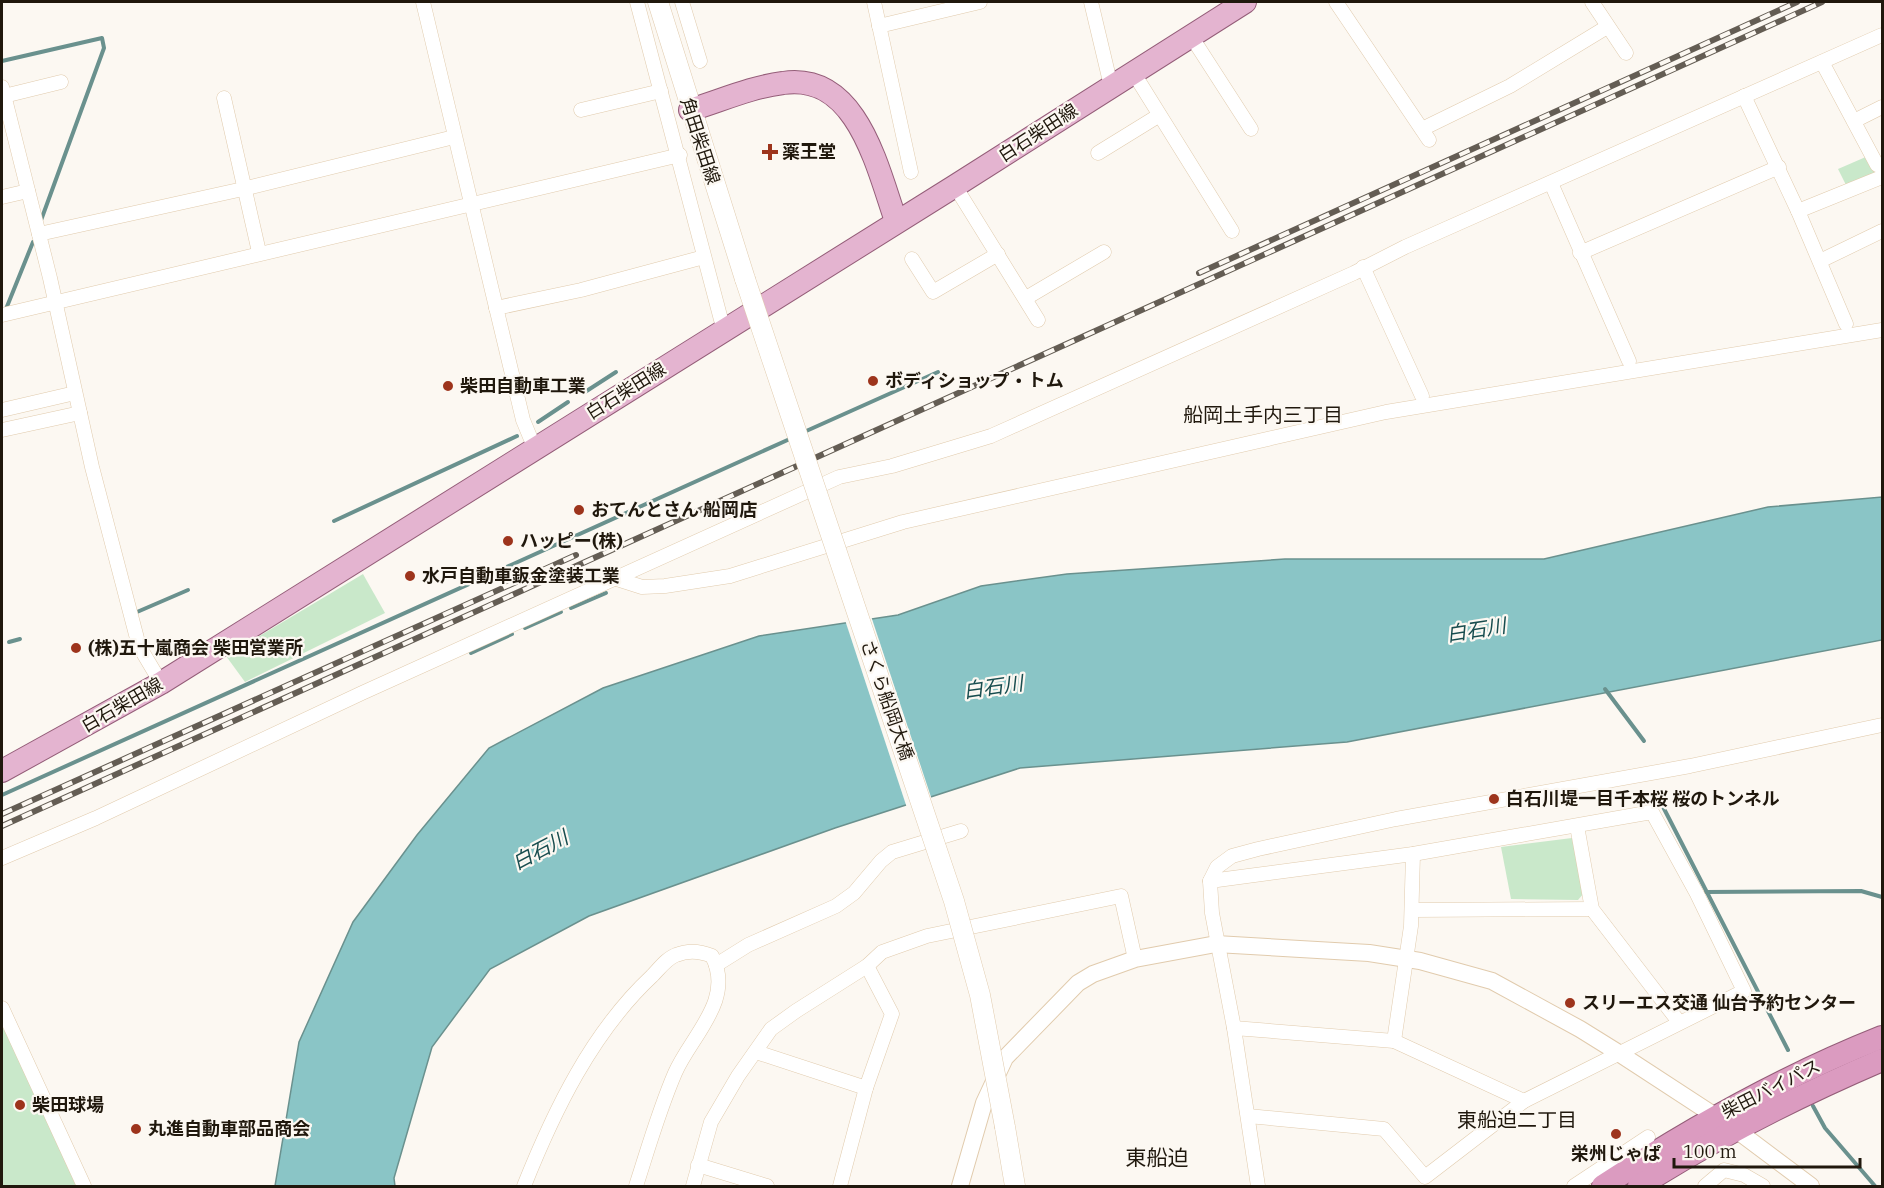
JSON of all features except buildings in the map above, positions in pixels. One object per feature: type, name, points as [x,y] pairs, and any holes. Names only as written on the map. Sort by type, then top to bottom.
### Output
[{"type":"highway","name":"柴田バイパス","points":[[1603,1186],[1714,1118],[1835,1057],[1882,1037]]},
{"type":"highway","name":"柴田バイパス","points":[[1639,1186],[1735,1129],[1818,1087],[1882,1060]]},
{"type":"main road","name":"角田柴田線","points":[[658,2],[690,110],[745,279]]},
{"type":"main road","name":"白石柴田線","points":[[2,771],[161,683],[1245,2]]},
{"type":"main road","points":[[690,110],[782,83],[810,83],[824,88],[837,96],[851,113],[869,147],[896,221]]},
{"type":"main road","name":"さくら船岡大橋","points":[[745,279],[954,901],[980,995],[1015,1186]]},
{"type":"street","points":[[423,2],[523,420],[535,449]]},
{"type":"street","points":[[637,2],[680,155],[724,331]]},
{"type":"street","points":[[682,2],[700,61]]},
{"type":"street","points":[[873,2],[911,172]]},
{"type":"street","points":[[879,26],[980,2]]},
{"type":"street","points":[[1091,2],[1112,86]]},
{"type":"street","points":[[1336,2],[1425,135],[1607,27]]},
{"type":"street","points":[[1592,2],[1626,53]]},
{"type":"street","points":[[2,858],[96,818],[362,693],[839,477],[892,466],[991,436],[1882,35]]},
{"type":"street","points":[[1191,36],[1251,129]]},
{"type":"street","points":[[1798,211],[1881,170],[1822,62]]},
{"type":"street","points":[[1133,72],[1158,116],[1232,231]]},
{"type":"street","points":[[61,82],[3,92],[39,234],[75,393],[140,646],[161,683]]},
{"type":"street","points":[[581,110],[661,91]]},
{"type":"street","points":[[1743,96],[1779,167],[1846,324]]},
{"type":"street","points":[[224,98],[259,252]]},
{"type":"street","points":[[1854,121],[1882,107]]},
{"type":"street","points":[[1098,153],[1158,116]]},
{"type":"street","points":[[39,234],[243,189],[454,137]]},
{"type":"street","points":[[2,315],[259,252],[680,155]]},
{"type":"street","points":[[1580,253],[1779,167]]},
{"type":"street","points":[[1551,183],[1629,361]]},
{"type":"street","points":[[955,186],[1038,320]]},
{"type":"street","points":[[2,197],[28,191]]},
{"type":"street","points":[[1820,261],[1882,231]]},
{"type":"street","points":[[1026,298],[1104,252]]},
{"type":"street","points":[[912,259],[933,292],[998,254]]},
{"type":"street","points":[[496,308],[581,290],[704,257]]},
{"type":"street","points":[[1364,267],[1422,396]]},
{"type":"street","points":[[617,579],[642,587],[665,586],[730,576],[903,522],[1386,412],[1882,330]]},
{"type":"street","points":[[2,410],[75,393]]},
{"type":"street","points":[[2,430],[80,413]]},
{"type":"street","points":[[1258,1186],[1234,1028],[1216,944],[1210,881],[1217,867],[1222,863],[1233,856],[1258,849],[1396,819],[1790,747],[1882,725]]},
{"type":"street","points":[[1210,881],[1413,854],[1652,812],[1697,894],[1744,991],[1617,1052],[1524,1101],[1419,1182],[1384,1129],[1248,1116]]},
{"type":"street","points":[[1576,826],[1592,909],[1679,1022]]},
{"type":"street","points":[[716,965],[759,940],[836,906],[854,893],[881,861],[892,852],[961,831]]},
{"type":"street","points":[[1394,1041],[1413,910],[1413,854]]},
{"type":"street","points":[[693,1186],[711,1122],[771,1029],[867,966],[882,952],[927,936],[1121,896],[1135,960]]},
{"type":"street","points":[[1413,910],[1592,909]]},
{"type":"street","points":[[960,1186],[984,1103],[1005,1058],[1078,983],[1093,974],[1135,960],[1216,944],[1318,948],[1406,958],[1492,981],[1617,1052],[1714,1118],[1735,1129],[1811,1186]]},
{"type":"street","points":[[524,1186],[582,1067],[610,1021],[631,995],[674,956],[702,952],[712,956],[716,965],[718,979],[711,1012],[703,1030],[676,1071],[636,1186]]},
{"type":"street","points":[[840,1186],[866,1088],[892,1014],[867,966]]},
{"type":"street","points":[[2,1008],[84,1186]]},
{"type":"street","points":[[1234,1028],[1394,1041],[1524,1101]]},
{"type":"street","points":[[756,1052],[866,1088]]},
{"type":"street","points":[[1574,1186],[1648,1137]]},
{"type":"street","points":[[699,1165],[767,1186]]},
{"type":"street","points":[[1705,1186],[1724,1170],[1744,1175],[1762,1186]]},
{"type":"green space","points":[[1868,156],[1875,173],[1847,187],[1838,169]]},
{"type":"green space","points":[[363,574],[385,613],[245,682],[226,656]]},
{"type":"green space","points":[[1572,838],[1584,893],[1578,900],[1511,899],[1501,847]]},
{"type":"green space","name":"柴田球場","points":[[2,1023],[77,1186],[2,1186]]},
{"type":"water","name":"白石川","points":[[1882,497],[1882,640],[1347,742],[1020,768],[835,828],[589,916],[490,969],[432,1047],[394,1178],[395,1186],[275,1186],[299,1042],[353,922],[417,835],[489,748],[603,688],[759,636],[898,615],[981,586],[1067,574],[1285,559],[1544,559],[1768,507]]},
{"type":"pier","points":[[871,616],[932,800],[907,808],[845,620]]},
{"type":"waterway","points":[[2,61],[102,38],[104,48],[40,223]]},
{"type":"waterway","points":[[6,309],[33,242]]},
{"type":"waterway","points":[[585,392],[616,372]]},
{"type":"waterway","points":[[804,432],[938,372]]},
{"type":"waterway","points":[[538,422],[568,402]]},
{"type":"waterway","points":[[334,521],[517,436]]},
{"type":"waterway","points":[[2,795],[792,438]]},
{"type":"waterway","points":[[137,612],[188,590]]},
{"type":"waterway","points":[[571,608],[606,593]]},
{"type":"waterway","points":[[525,628],[561,612]]},
{"type":"waterway","points":[[471,653],[512,634]]},
{"type":"waterway","points":[[9,642],[20,639]]},
{"type":"waterway","points":[[1605,689],[1644,741]]},
{"type":"waterway","points":[[1659,799],[1788,1050]]},
{"type":"waterway","points":[[1706,892],[1861,891],[1882,897]]},
{"type":"waterway","points":[[1813,1106],[1825,1128],[1875,1186]]},
{"type":"railway","points":[[1199,273],[1797,2]]},
{"type":"railway","points":[[2,826],[1822,2]]},
{"type":"railway","points":[[2,814],[576,555]]},
{"type":"place","name":"薬王堂","points":[[770,152]]},
{"type":"place","name":"ボディショップ・トム","points":[[873,381]]},
{"type":"place","name":"柴田自動車工業","points":[[448,386]]},
{"type":"place","name":"おてんとさん 船岡店","points":[[579,510]]},
{"type":"place","name":"ハッピー(株)","points":[[508,541]]},
{"type":"place","name":"水戸自動車鈑金塗装工業","points":[[410,576]]},
{"type":"place","name":"(株)五十嵐商会 柴田営業所","points":[[76,648]]},
{"type":"place","name":"白石川堤一目千本桜 桜のトンネル","points":[[1494,799]]},
{"type":"place","name":"スリーエス交通 仙台予約センター","points":[[1570,1003]]},
{"type":"place","name":"柴田球場","points":[[20,1105]]},
{"type":"place","name":"丸進自動車部品商会","points":[[136,1129]]},
{"type":"place","name":"栄州じゃぱ","points":[[1616,1134]]},
{"type":"district","name":"船岡土手内三丁目","points":[[1263,415]]},
{"type":"district","name":"東船迫二丁目","points":[[1517,1120]]},
{"type":"district","name":"東船迫","points":[[1157,1158]]}]
